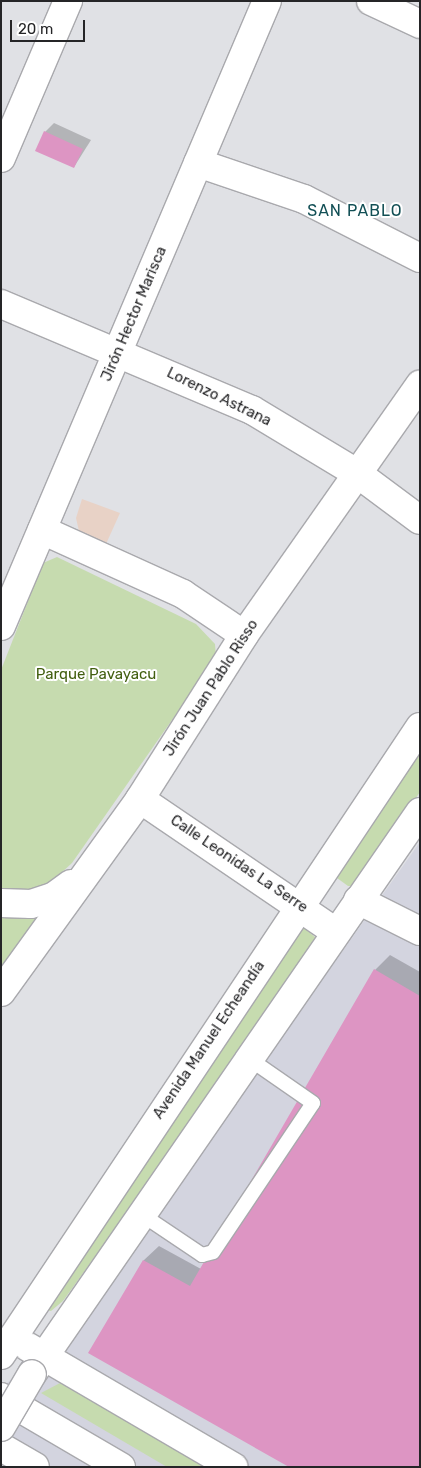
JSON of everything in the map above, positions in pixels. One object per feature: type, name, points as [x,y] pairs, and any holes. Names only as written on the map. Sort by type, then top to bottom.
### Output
[{"type":"street","points":[[1,158],[68,1]]},
{"type":"street","name":"Jirón Hector Marisca","points":[[1,626],[266,1]]},
{"type":"street","points":[[371,1],[420,24]]},
{"type":"street","points":[[198,163],[304,199],[420,258]]},
{"type":"street","name":"Lorenzo Astrana","points":[[1,304],[118,350],[252,410],[358,474],[420,520]]},
{"type":"street","name":"Jirón Juan Pablo Risso","points":[[1,992],[80,877],[140,799],[244,635],[420,385]]},
{"type":"street","points":[[42,530],[183,594],[244,635]]},
{"type":"street","name":"Avenida Manuel Echeandía","points":[[5,1341],[420,727]]},
{"type":"street","name":"Calle Leonidas La Serre","points":[[140,799],[300,903],[336,932]]},
{"type":"street","points":[[1,1427],[38,1365],[144,1216],[336,932],[420,812]]},
{"type":"street","points":[[1,903],[31,904],[53,897],[80,877]]},
{"type":"street","points":[[358,900],[420,931]]},
{"type":"street","points":[[5,1341],[38,1365],[233,1467]]},
{"type":"street","points":[[1,1397],[121,1467]]},
{"type":"street","points":[[1,1447],[35,1467]]},
{"type":"lane","points":[[144,1216],[202,1255],[213,1252],[313,1103],[251,1060]]},
{"type":"shaded area","points":[[82,499],[120,513],[106,544],[79,531],[76,518]]},
{"type":"shaded area","points":[[420,842],[420,1467],[1,1467],[1,1388],[83,1317]]},
{"type":"green space","name":"Parque Pavayacu","points":[[57,557],[196,624],[215,644],[216,657],[72,863],[47,886],[24,893],[1,892],[1,670],[43,563]]},
{"type":"green space","points":[[420,742],[420,792],[355,886],[348,886],[337,878],[335,868]]},
{"type":"green space","points":[[1,909],[39,913],[1,975]]},
{"type":"green space","points":[[304,928],[316,938],[317,948],[63,1301],[51,1311],[45,1310],[296,929]]},
{"type":"green space","points":[[60,1383],[207,1467],[167,1467],[41,1393]]},
{"type":"building","points":[[44,131],[83,149],[74,168],[35,151]]},
{"type":"building","points":[[374,969],[420,996],[420,1467],[289,1467],[88,1353],[143,1260],[190,1286]]},
{"type":"district","name":"SAN PABLO","points":[[355,211]]}]
